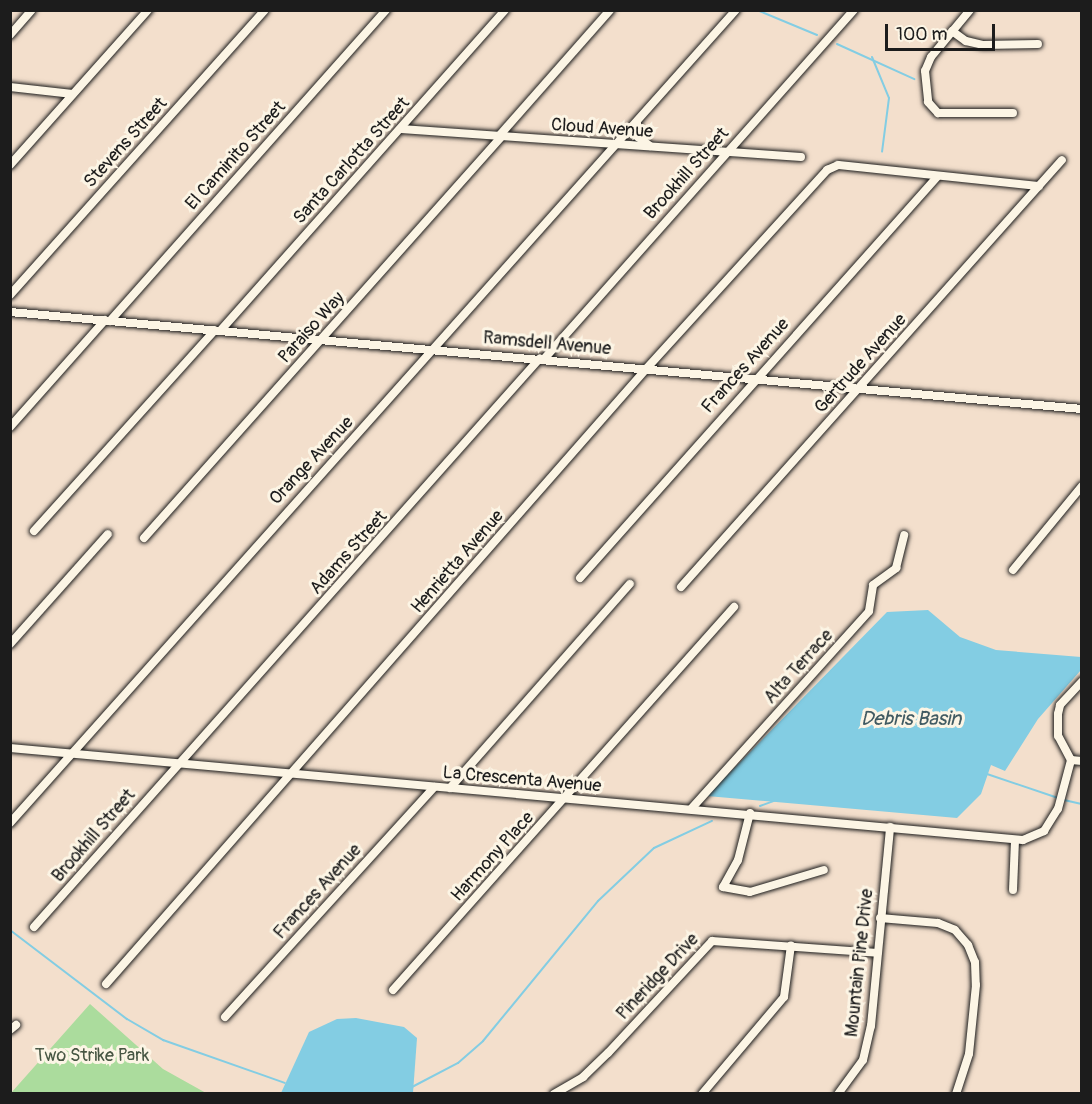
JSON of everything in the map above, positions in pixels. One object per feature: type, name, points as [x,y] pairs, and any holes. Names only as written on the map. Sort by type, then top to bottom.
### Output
[{"type":"street","points":[[10,35],[32,10]]},
{"type":"street","points":[[10,165],[148,10]]},
{"type":"street","name":"Stevens Street","points":[[10,296],[265,10]]},
{"type":"street","name":"El Caminito Street","points":[[10,428],[386,10]]},
{"type":"street","name":"Santa Carlotta Street","points":[[34,531],[401,129],[505,10]]},
{"type":"street","name":"Paraiso Way","points":[[144,538],[323,339],[610,10]]},
{"type":"street","name":"Orange Avenue","points":[[10,823],[736,10]]},
{"type":"street","name":"Brookhill Street","points":[[542,358],[854,10]]},
{"type":"street","points":[[970,10],[931,57],[925,71],[928,102],[938,113],[1013,113]]},
{"type":"street","points":[[952,31],[966,41],[983,45],[1038,44]]},
{"type":"street","points":[[10,87],[74,94]]},
{"type":"street","points":[[638,121],[638,137],[654,148]]},
{"type":"street","name":"Cloud Avenue","points":[[401,129],[801,157]]},
{"type":"street","name":"Gertrude Avenue","points":[[681,587],[1062,160]]},
{"type":"street","name":"Henrietta Avenue","points":[[106,984],[293,774],[647,368],[820,177],[838,165],[937,177]]},
{"type":"street","points":[[937,177],[1039,186]]},
{"type":"street","name":"Frances Avenue","points":[[580,578],[755,377],[937,177]]},
{"type":"street","name":"Ramsdell Avenue","points":[[10,312],[755,377],[1082,409]]},
{"type":"street","name":"Adams Street","points":[[177,764],[366,558],[542,358]]},
{"type":"street","points":[[1014,570],[1082,486]]},
{"type":"street","points":[[10,644],[108,534]]},
{"type":"street","name":"Alta Terrace","points":[[691,809],[868,611],[873,585],[896,568],[904,535]]},
{"type":"street","points":[[450,789],[630,584]]},
{"type":"street","name":"Harmony Place","points":[[393,990],[566,799],[734,607]]},
{"type":"street","points":[[1082,681],[1060,705],[1058,714],[1058,736],[1071,760],[1082,761]]},
{"type":"street","name":"La Crescenta Avenue","points":[[10,748],[450,789],[750,813],[1015,840],[1031,839],[1050,825],[1062,795],[1071,760]]},
{"type":"street","name":"Brookhill Street","points":[[34,927],[177,764]]},
{"type":"street","name":"Frances Avenue","points":[[225,1017],[434,787]]},
{"type":"street","points":[[750,813],[738,860],[723,887],[750,892],[824,870]]},
{"type":"street","name":"Mountain Pine Drive","points":[[838,1094],[863,1060],[871,1026],[890,827]]},
{"type":"street","points":[[1013,890],[1015,840]]},
{"type":"street","points":[[880,918],[938,923],[955,930],[972,953],[976,985],[969,1054],[956,1094]]},
{"type":"street","name":"Pineridge Drive","points":[[554,1094],[583,1077],[608,1053],[712,941],[878,953]]},
{"type":"street","points":[[702,1094],[784,997],[791,945]]},
{"type":"green space","name":"Two Strike Park","points":[[90,1004],[163,1069],[206,1093],[11,1093]]},
{"type":"water","name":"Debris Basin","points":[[928,610],[960,637],[996,650],[1081,657],[1081,670],[1038,719],[1005,771],[991,765],[981,794],[957,818],[707,796],[887,612]]},
{"type":"water","points":[[356,1018],[404,1027],[417,1038],[413,1093],[281,1093],[309,1032],[337,1019]]},
{"type":"waterway","points":[[757,10],[817,35]]},
{"type":"waterway","points":[[837,44],[914,79]]},
{"type":"waterway","points":[[872,57],[889,98],[882,152]]},
{"type":"waterway","points":[[987,774],[1058,798]]},
{"type":"waterway","points":[[1064,800],[1082,804]]},
{"type":"waterway","points":[[760,806],[774,801]]},
{"type":"waterway","points":[[412,1087],[458,1063],[483,1041],[598,901],[654,848],[712,821]]},
{"type":"waterway","points":[[10,930],[127,1019],[163,1040],[285,1083]]}]
